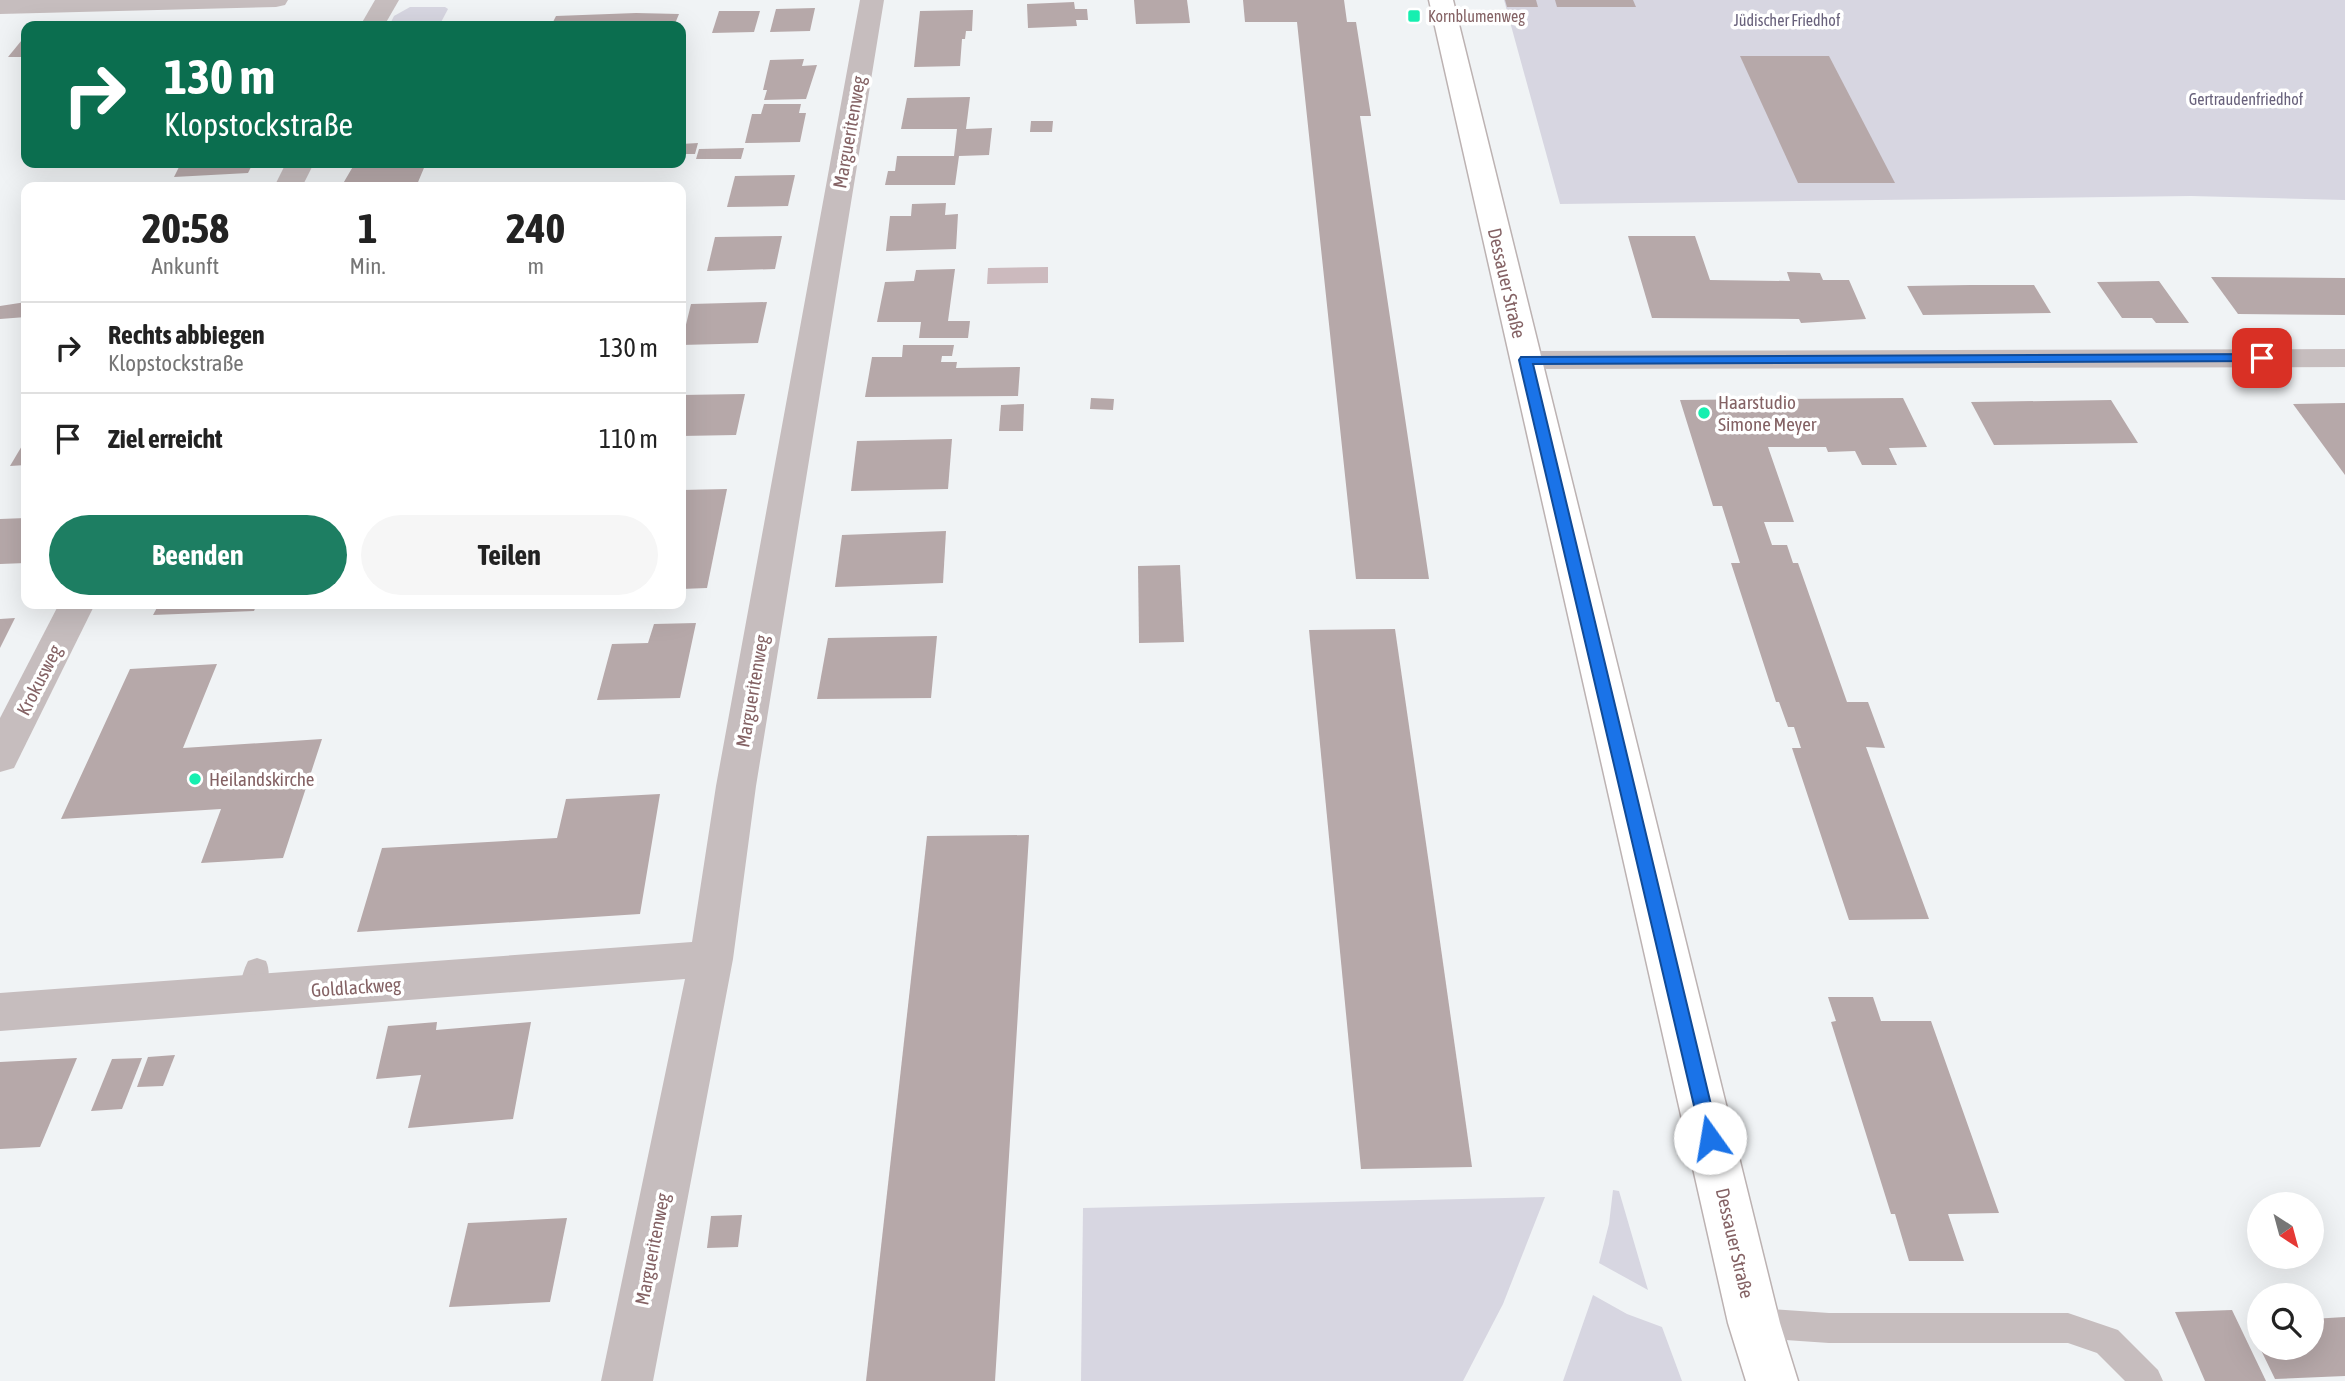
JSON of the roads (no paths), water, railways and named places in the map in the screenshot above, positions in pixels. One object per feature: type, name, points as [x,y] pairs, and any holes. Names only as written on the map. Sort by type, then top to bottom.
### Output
[{"type":"main road","name":"Dessauer Straße","points":[[1441,0],[1754,1323],[1772,1381]]},
{"type":"street","points":[[0,7],[276,0]]},
{"type":"street","points":[[375,21],[387,0]]},
{"type":"street","name":"Margueritenweg","points":[[627,1381],[711,959],[736,786],[872,0]]},
{"type":"street","points":[[1526,360],[2345,358]]},
{"type":"street","name":"Krokusweg","points":[[0,757],[75,609]]},
{"type":"street","name":"Goldlackweg","points":[[0,1012],[254,982],[711,959]]},
{"type":"lane","points":[[1754,1323],[1829,1328],[2068,1328],[2107,1341],[2147,1381]]},
{"type":"place","name":"Kornblumenweg","points":[[1414,16]]},
{"type":"place","name":"Haarstudio Simone Meyer","points":[[1704,413]]},
{"type":"place","name":"Heilandskirche","points":[[195,779]]},
{"type":"park label","name":"Jüdischer Friedhof","points":[[1787,20]]},
{"type":"park label","name":"Gertraudenfriedhof","points":[[2246,99]]}]
